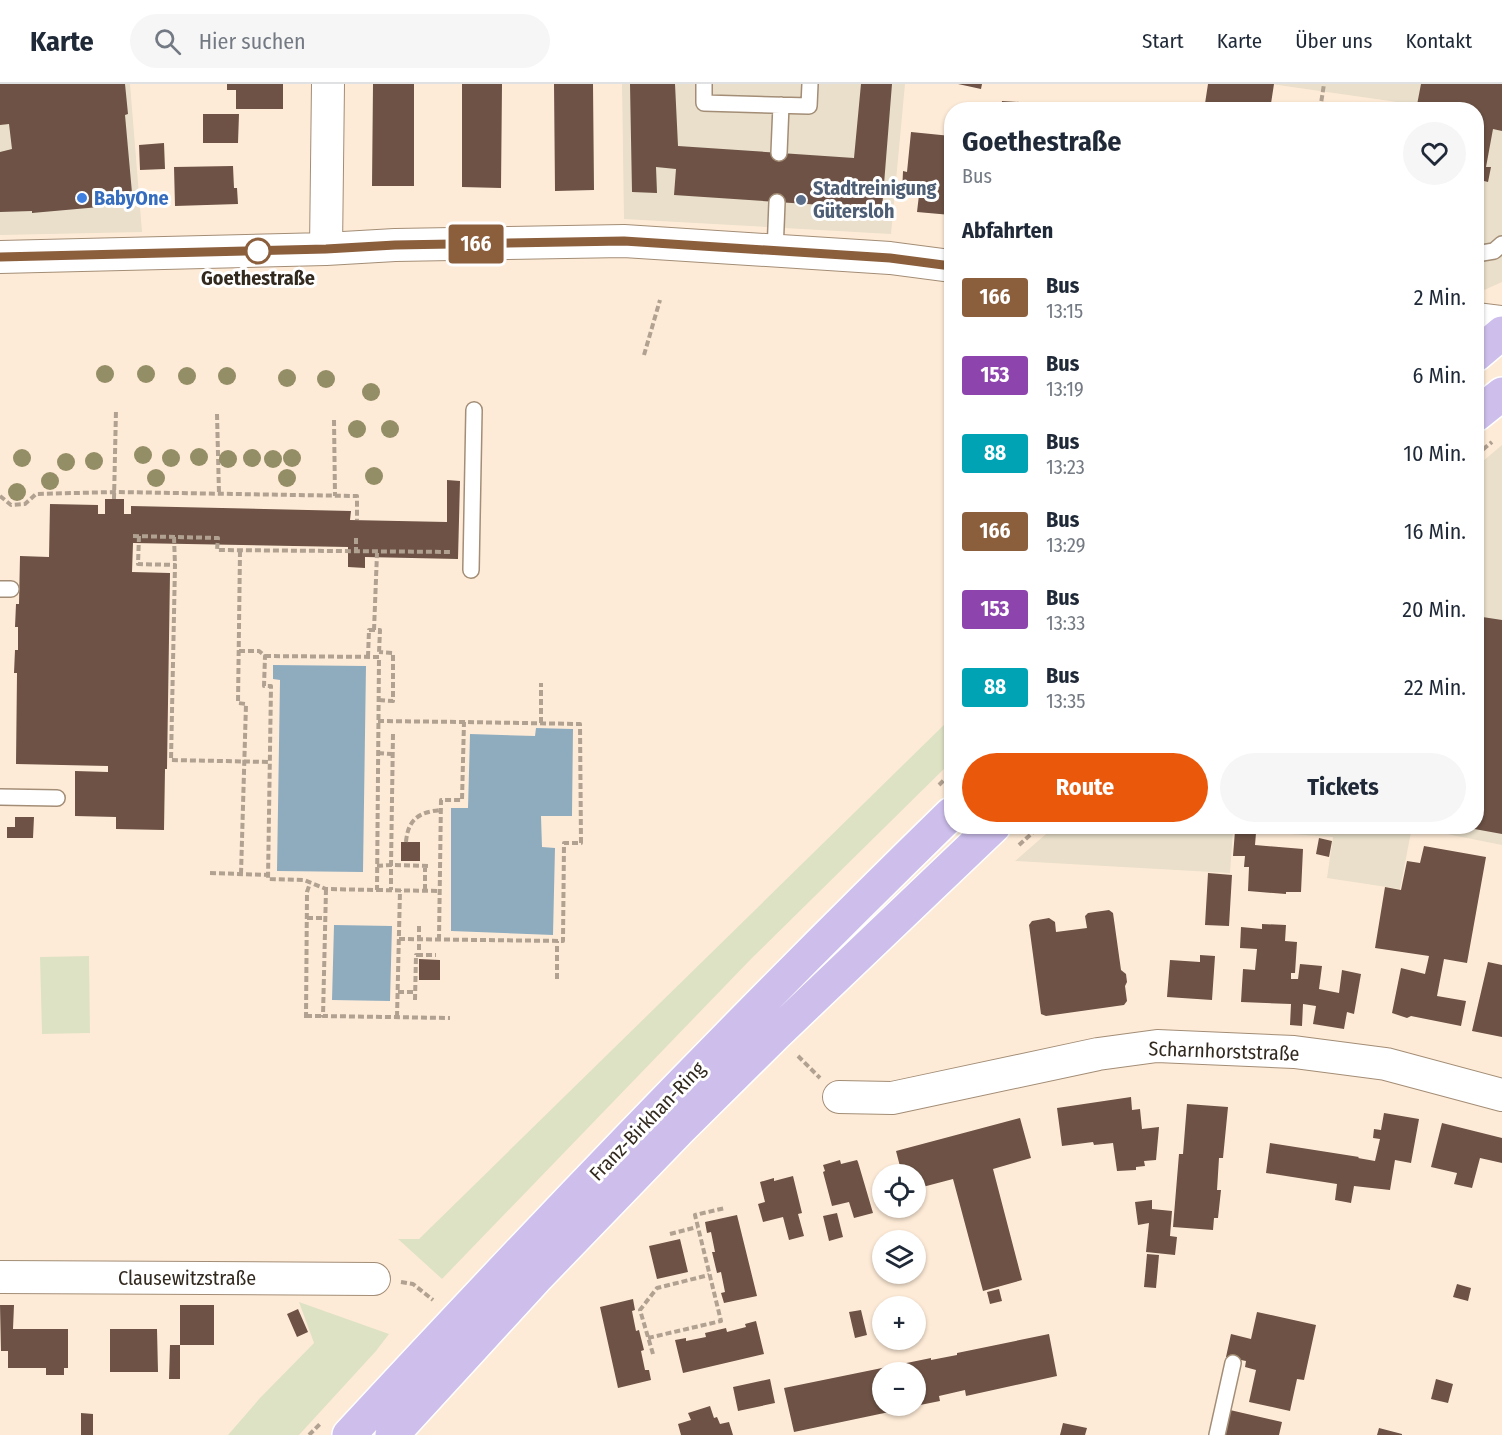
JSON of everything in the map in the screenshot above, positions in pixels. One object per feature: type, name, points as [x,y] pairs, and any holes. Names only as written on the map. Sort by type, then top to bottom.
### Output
[{"type":"main road","points":[[1484,409],[1502,394]]},
{"type":"main road","name":"Franz-Birkhan-Ring","points":[[350,1435],[658,1108],[944,821]]},
{"type":"main road","name":"Franz-Birkhan-Ring","points":[[392,1435],[536,1278],[679,1130],[810,1001],[1004,838]]},
{"type":"street","points":[[326,249],[328,84]]},
{"type":"street","points":[[0,257],[326,249],[395,245],[624,241],[890,258],[944,265]]},
{"type":"street","points":[[1484,320],[1502,322]]},
{"type":"street","name":"Scharnhorststraße","points":[[839,1097],[892,1098],[1098,1054],[1157,1046],[1294,1052],[1386,1064],[1502,1095]]},
{"type":"street","name":"Clausewitzstraße","points":[[0,1277],[374,1279]]},
{"type":"lane","points":[[704,84],[704,104],[809,106],[810,84]]},
{"type":"lane","points":[[779,153],[781,105]]},
{"type":"lane","points":[[775,252],[777,202]]},
{"type":"lane","points":[[1484,253],[1494,251],[1502,244]]},
{"type":"lane","points":[[471,570],[474,410]]},
{"type":"lane","points":[[0,797],[57,798]]},
{"type":"lane","points":[[1217,1435],[1233,1363]]},
{"type":"path","points":[[1321,102],[1324,84]]},
{"type":"path","points":[[644,355],[660,300]]},
{"type":"path","points":[[114,499],[116,410]]},
{"type":"path","points":[[217,414],[219,494]]},
{"type":"path","points":[[334,420],[335,496]]},
{"type":"path","points":[[0,496],[11,505],[25,504],[36,494],[115,492],[357,496],[357,520]]},
{"type":"path","points":[[138,564],[136,536],[218,538],[217,550],[471,552]]},
{"type":"path","points":[[174,537],[171,760],[270,762]]},
{"type":"path","points":[[356,538],[356,552]]},
{"type":"path","points":[[240,551],[238,703],[246,704],[241,874]]},
{"type":"path","points":[[374,630],[377,553]]},
{"type":"path","points":[[133,564],[175,565]]},
{"type":"path","points":[[368,657],[369,630],[380,630],[377,890]]},
{"type":"path","points":[[239,651],[259,651],[265,656],[368,657],[393,653],[393,701],[379,700]]},
{"type":"path","points":[[265,656],[264,686],[271,686],[268,879],[304,880],[326,890],[440,891]]},
{"type":"path","points":[[541,683],[541,723]]},
{"type":"path","points":[[378,721],[580,724],[581,843],[564,843],[563,941],[399,939]]},
{"type":"path","points":[[439,939],[441,800],[462,801],[464,722]]},
{"type":"path","points":[[391,890],[393,734]]},
{"type":"path","points":[[378,753],[392,754]]},
{"type":"path","points":[[406,842],[410,825],[415,818],[441,810]]},
{"type":"path","points":[[377,866],[406,863],[427,866],[425,891]]},
{"type":"path","points":[[210,873],[268,875]]},
{"type":"path","points":[[310,883],[307,891],[306,1017],[450,1018]]},
{"type":"path","points":[[323,1016],[326,890]]},
{"type":"path","points":[[397,1017],[400,890]]},
{"type":"path","points":[[307,918],[325,918]]},
{"type":"path","points":[[419,926],[419,955]]},
{"type":"path","points":[[556,979],[557,941]]},
{"type":"path","points":[[415,1000],[416,955],[436,955]]},
{"type":"path","points":[[398,992],[415,992]]},
{"type":"path","points":[[788,1062],[796,1054],[839,1097]]},
{"type":"path","points":[[648,1338],[721,1321],[695,1215],[724,1208]]},
{"type":"path","points":[[670,1234],[698,1227]]},
{"type":"path","points":[[653,1354],[640,1310],[657,1288],[709,1275]]},
{"type":"path","points":[[374,1279],[413,1284],[433,1300]]},
{"type":"shaded area","points":[[0,84],[130,84],[142,232],[0,235]]},
{"type":"shaded area","points":[[622,84],[905,84],[891,234],[624,219]]},
{"type":"shaded area","points":[[1271,84],[1502,84],[1502,282],[1484,290],[1484,102],[1397,102]]},
{"type":"shaded area","points":[[1502,445],[1502,845],[1447,834],[1484,834],[1484,460]]},
{"type":"shaded area","points":[[1046,834],[1233,834],[1230,873],[1015,861]]},
{"type":"shaded area","points":[[1290,834],[1411,834],[1400,889],[1327,878],[1333,837]]},
{"type":"green space","points":[[944,725],[944,769],[752,958],[442,1279],[398,1239],[419,1239]]},
{"type":"green space","points":[[89,956],[90,1033],[42,1034],[40,957]]},
{"type":"green space","points":[[299,1302],[389,1334],[299,1435],[228,1435],[260,1398],[314,1343]]},
{"type":"water","points":[[273,665],[366,666],[363,872],[277,871],[280,680],[273,679]]},
{"type":"water","points":[[536,728],[573,729],[572,816],[541,816],[542,847],[555,848],[553,935],[451,931],[451,808],[468,808],[470,734],[535,736]]},
{"type":"water","points":[[334,925],[392,926],[390,1001],[332,1000]]},
{"type":"building","points":[[0,84],[125,84],[128,114],[125,115],[133,204],[32,213],[32,211],[0,212],[0,152],[12,149],[9,124],[0,125]]},
{"type":"building","points":[[227,84],[283,84],[283,109],[236,109],[236,90],[227,90]]},
{"type":"building","points":[[373,84],[414,84],[414,186],[372,186]]},
{"type":"building","points":[[462,84],[502,84],[501,188],[462,187]]},
{"type":"building","points":[[554,84],[593,84],[594,190],[555,191]]},
{"type":"building","points":[[630,84],[675,84],[678,146],[854,158],[861,84],[892,84],[882,209],[674,195],[676,169],[656,167],[657,193],[632,192]]},
{"type":"building","points":[[958,84],[982,84],[981,89]]},
{"type":"building","points":[[1208,84],[1274,84],[1271,102],[1205,102]]},
{"type":"building","points":[[1421,84],[1502,84],[1502,131],[1493,129],[1486,167],[1491,167],[1488,182],[1484,181],[1484,102],[1418,102]]},
{"type":"building","points":[[203,114],[239,114],[238,143],[203,143]]},
{"type":"building","points":[[911,132],[944,135],[944,214],[917,212],[919,195],[902,194],[903,171],[907,172]]},
{"type":"building","points":[[164,143],[165,169],[140,170],[139,145]]},
{"type":"building","points":[[233,166],[234,188],[237,188],[238,204],[175,206],[174,167]]},
{"type":"building","points":[[447,480],[460,481],[458,559],[365,557],[365,568],[348,567],[348,547],[133,543],[132,572],[170,573],[164,830],[116,829],[116,817],[75,816],[75,771],[108,772],[108,766],[16,764],[17,673],[14,673],[15,650],[18,650],[18,627],[15,627],[16,604],[19,604],[20,556],[49,557],[50,504],[98,505],[98,514],[105,514],[105,499],[124,499],[124,514],[131,514],[131,506],[351,511],[350,520],[447,522]]},
{"type":"building","points":[[1484,617],[1502,620],[1502,834],[1484,831]]},
{"type":"building","points":[[15,817],[34,817],[33,838],[7,838],[7,827],[15,827]]},
{"type":"building","points":[[1235,834],[1256,834],[1255,845],[1303,849],[1301,892],[1286,892],[1286,894],[1248,891],[1249,867],[1244,867],[1245,856],[1233,856]]},
{"type":"building","points":[[1319,838],[1332,841],[1329,857],[1316,854]]},
{"type":"building","points":[[401,842],[420,842],[420,861],[401,861]]},
{"type":"building","points":[[1424,846],[1486,857],[1467,963],[1444,959],[1437,996],[1466,1001],[1461,1026],[1411,1016],[1407,1018],[1392,1013],[1401,968],[1425,974],[1429,956],[1375,948],[1385,887],[1401,890],[1407,861],[1420,863]]},
{"type":"building","points":[[1208,873],[1232,875],[1229,926],[1205,925]]},
{"type":"building","points":[[1109,910],[1113,913],[1121,970],[1126,974],[1127,1001],[1124,1005],[1046,1016],[1041,1014],[1029,925],[1032,921],[1049,918],[1055,922],[1056,932],[1087,928],[1085,916],[1088,913]]},
{"type":"building","points":[[1262,924],[1286,925],[1285,941],[1297,942],[1295,973],[1291,973],[1291,979],[1298,979],[1300,964],[1322,966],[1319,989],[1339,993],[1342,970],[1361,974],[1354,1014],[1347,1012],[1344,1029],[1313,1024],[1316,1006],[1303,1004],[1302,1026],[1290,1025],[1291,1004],[1241,1002],[1243,969],[1255,970],[1257,949],[1240,948],[1241,927],[1262,929]]},
{"type":"building","points":[[1200,955],[1215,956],[1212,1000],[1167,997],[1170,960],[1200,962]]},
{"type":"building","points":[[419,959],[440,960],[440,980],[419,980]]},
{"type":"building","points":[[1488,962],[1502,965],[1502,1037],[1472,1031]]},
{"type":"building","points":[[1131,1097],[1132,1110],[1140,1109],[1142,1129],[1159,1127],[1156,1160],[1144,1161],[1145,1166],[1136,1167],[1136,1170],[1117,1171],[1113,1143],[1094,1145],[1093,1142],[1062,1146],[1057,1108]]},
{"type":"building","points":[[1187,1104],[1228,1107],[1223,1158],[1219,1158],[1217,1190],[1221,1190],[1218,1218],[1214,1218],[1213,1230],[1173,1227],[1179,1154],[1183,1154]]},
{"type":"building","points":[[1384,1113],[1419,1119],[1411,1163],[1395,1160],[1390,1190],[1354,1186],[1351,1203],[1335,1200],[1337,1184],[1266,1173],[1270,1143],[1375,1161],[1380,1139],[1373,1138],[1374,1129],[1381,1130]]},
{"type":"building","points":[[1020,1118],[1031,1158],[993,1169],[1022,1280],[983,1291],[953,1179],[926,1186],[926,1164],[899,1164],[896,1151]]},
{"type":"building","points":[[1442,1123],[1502,1138],[1502,1163],[1480,1158],[1472,1188],[1454,1184],[1457,1173],[1431,1167]]},
{"type":"building","points":[[840,1160],[841,1164],[857,1160],[872,1213],[854,1218],[849,1202],[832,1206],[823,1165]]},
{"type":"building","points":[[793,1176],[802,1213],[798,1214],[804,1236],[789,1240],[783,1217],[763,1222],[758,1204],[765,1202],[760,1182]]},
{"type":"building","points":[[1152,1200],[1152,1209],[1172,1211],[1170,1236],[1177,1237],[1175,1255],[1146,1252],[1149,1223],[1138,1225],[1135,1202]]},
{"type":"building","points":[[837,1213],[843,1237],[829,1241],[823,1216]]},
{"type":"building","points":[[737,1215],[757,1296],[724,1303],[721,1293],[725,1292],[721,1272],[717,1273],[712,1252],[715,1252],[711,1232],[707,1233],[705,1222]]},
{"type":"building","points":[[680,1239],[688,1272],[657,1279],[649,1246]]},
{"type":"building","points":[[1147,1254],[1159,1255],[1156,1288],[1144,1287]]},
{"type":"building","points":[[1457,1284],[1471,1288],[1468,1301],[1453,1297]]},
{"type":"building","points":[[999,1289],[1002,1301],[990,1304],[987,1292]]},
{"type":"building","points":[[633,1299],[635,1310],[632,1311],[636,1331],[639,1330],[644,1350],[641,1351],[645,1370],[649,1370],[651,1380],[618,1388],[600,1307]]},
{"type":"building","points":[[0,1305],[14,1305],[13,1329],[68,1329],[68,1368],[64,1368],[64,1375],[46,1375],[46,1368],[8,1368],[8,1351],[1,1351]]},
{"type":"building","points":[[180,1305],[214,1305],[214,1345],[180,1345]]},
{"type":"building","points":[[298,1309],[308,1332],[297,1337],[287,1314]]},
{"type":"building","points":[[861,1310],[867,1335],[855,1338],[849,1312]]},
{"type":"building","points":[[1257,1312],[1316,1325],[1304,1380],[1297,1379],[1290,1411],[1249,1402],[1256,1370],[1245,1367],[1246,1361],[1226,1357],[1231,1334],[1251,1339]]},
{"type":"building","points":[[756,1321],[764,1354],[683,1373],[675,1340],[686,1338],[686,1341],[706,1337],[705,1333],[726,1328],[727,1332],[746,1327],[745,1324]]},
{"type":"building","points":[[110,1329],[157,1329],[158,1372],[110,1372]]},
{"type":"building","points":[[1049,1334],[1057,1376],[966,1396],[965,1390],[939,1396],[940,1401],[926,1404],[926,1362],[911,1362],[957,1355],[957,1353]]},
{"type":"building","points":[[170,1345],[180,1345],[180,1379],[169,1379]]},
{"type":"building","points":[[872,1370],[872,1416],[794,1432],[784,1388]]},
{"type":"building","points":[[770,1379],[775,1403],[738,1411],[733,1387]]},
{"type":"building","points":[[1436,1379],[1453,1384],[1448,1403],[1431,1399]]},
{"type":"building","points":[[710,1406],[714,1418],[717,1417],[720,1424],[729,1422],[733,1435],[681,1435],[678,1424],[691,1420],[688,1413]]},
{"type":"building","points":[[1230,1410],[1282,1422],[1279,1435],[1224,1435]]},
{"type":"building","points":[[81,1413],[93,1414],[93,1435],[81,1435]]},
{"type":"building","points":[[1063,1423],[1087,1428],[1085,1435],[1060,1435]]},
{"type":"building","points":[[1379,1428],[1402,1434],[1402,1435],[1377,1435]]},
{"type":"bus line","name":"166","points":[[0,257],[326,249],[395,245],[624,241],[890,258],[944,265]]},
{"type":"place","name":"BabyOne","points":[[82,198]]},
{"type":"place","name":"Stadtreinigung Gütersloh","points":[[801,200]]},
{"type":"place","name":"Goethestraße","points":[[258,251]]}]
